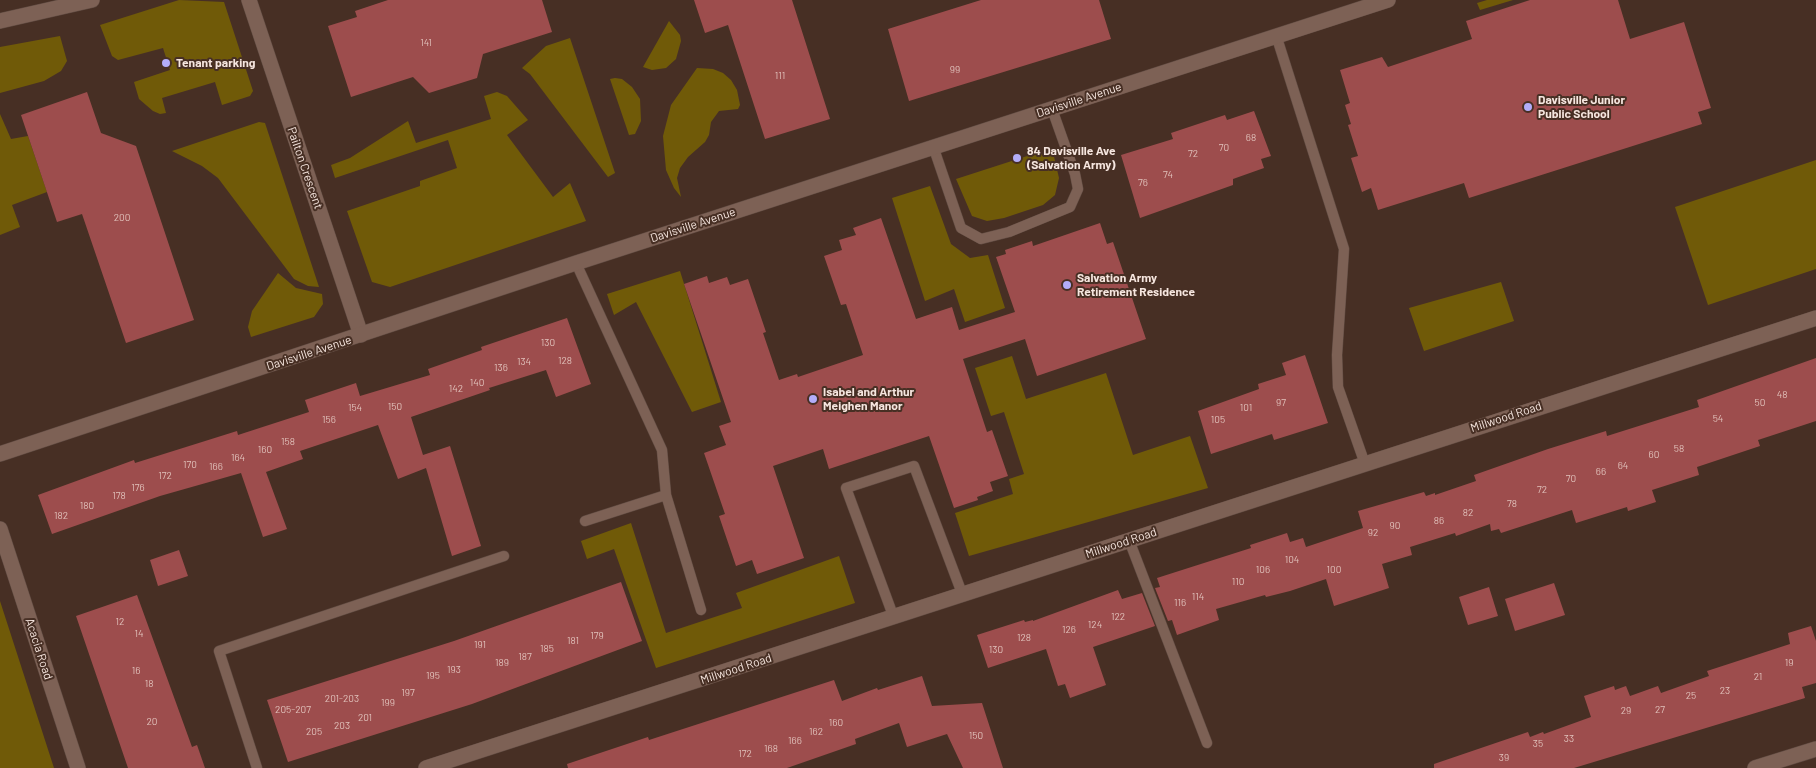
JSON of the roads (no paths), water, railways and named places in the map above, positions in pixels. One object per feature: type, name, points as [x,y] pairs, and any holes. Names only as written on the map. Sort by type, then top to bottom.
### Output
[{"type":"street","points":[[0,21],[92,0]]},
{"type":"street","name":"Pailton Crescent","points":[[249,0],[361,335]]},
{"type":"street","name":"Davisville Avenue","points":[[0,454],[933,146],[1388,0]]},
{"type":"street","name":"Millwood Road","points":[[426,768],[963,596],[1129,540],[1816,318]]},
{"type":"street","name":"Acacia Road","points":[[0,529],[78,768]]},
{"type":"street","points":[[1755,768],[1816,749]]},
{"type":"lane","points":[[1276,35],[1344,249],[1337,354],[1338,387],[1365,464]]},
{"type":"lane","points":[[933,146],[961,228],[981,239],[1009,232],[1070,207],[1078,189],[1052,109]]},
{"type":"lane","points":[[576,263],[662,450],[666,495],[701,610]]},
{"type":"lane","points":[[894,618],[846,488],[914,466],[963,596]]},
{"type":"lane","points":[[585,521],[666,495]]},
{"type":"lane","points":[[1129,540],[1207,743]]},
{"type":"lane","points":[[257,768],[219,651],[504,556]]},
{"type":"place","name":"Tenant parking","points":[[166,63]]},
{"type":"place","name":"Davisville Junior Public School","points":[[1528,107]]},
{"type":"place","name":"84 Davisville Ave (Salvation Army)","points":[[1017,158]]},
{"type":"place","name":"Salvation Army Retirement Residence","points":[[1067,285]]},
{"type":"place","name":"Isabel and Arthur Meighen Manor","points":[[813,399]]}]
